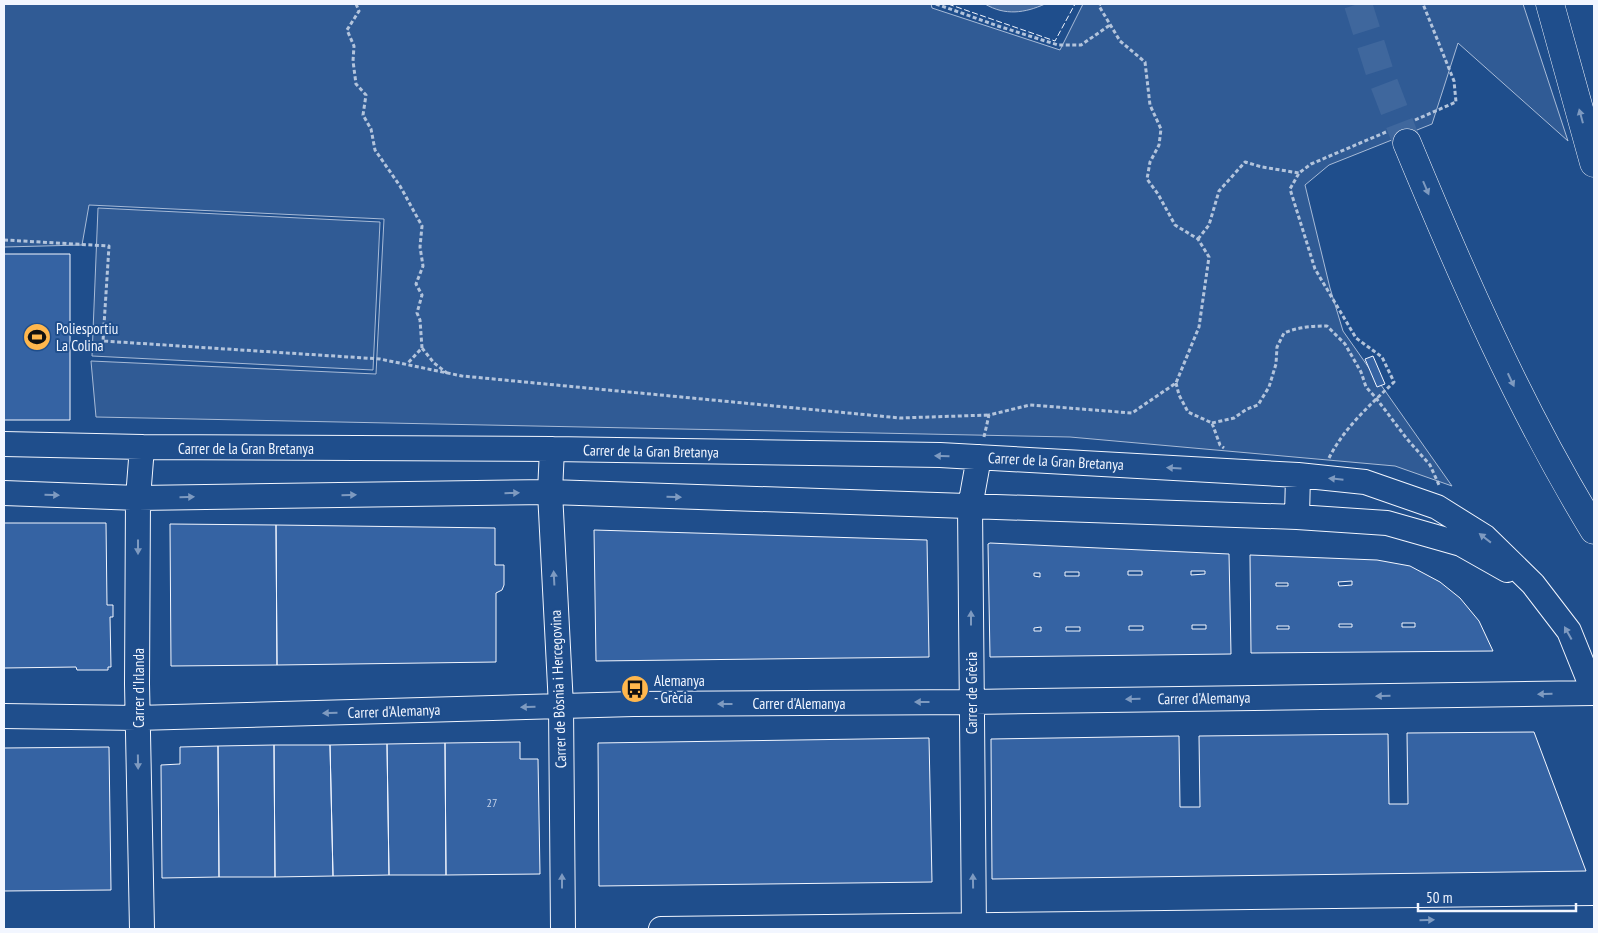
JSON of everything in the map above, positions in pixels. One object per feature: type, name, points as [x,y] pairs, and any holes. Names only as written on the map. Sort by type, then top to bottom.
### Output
[{"type":"highway","points":[[1550,4],[1594,163]]},
{"type":"highway","points":[[1403,132],[1457,263],[1515,387],[1571,492],[1594,530]]},
{"type":"street","name":"Carrer de la Gran Bretanya","points":[[4,444],[142,447],[552,449],[979,457],[1247,472],[1365,482],[1437,507],[1485,537],[1518,567],[1569,631],[1594,693]]},
{"type":"street","name":"Carrer d'Irlanda","points":[[142,447],[138,498],[138,718],[142,929]]},
{"type":"street","name":"Carrer de Bòsnia i Hercegovina","points":[[552,449],[550,492],[561,706],[562,929]]},
{"type":"street","name":"Carrer de Grècia","points":[[974,928],[970,507],[979,457]]},
{"type":"street","points":[[1297,517],[1308,476]]},
{"type":"street","name":"Carrer de la Gran Bretanya","points":[[4,494],[138,498],[550,492],[1297,517],[1387,523],[1461,544],[1533,584]]},
{"type":"street","name":"Carrer d'Alemanya","points":[[4,716],[138,718],[561,706],[1594,693]]},
{"type":"street","points":[[661,929],[974,928],[1594,918]]},
{"type":"path","points":[[356,4],[359,11],[347,30],[354,46],[352,61],[356,84],[366,95],[363,115],[372,129],[375,150],[400,186],[422,226],[420,247],[423,266],[416,284],[422,295],[416,313],[420,320],[422,348],[434,363],[447,373]]},
{"type":"path","points":[[936,4],[1058,45],[1081,45],[1110,25]]},
{"type":"path","points":[[4,240],[109,246],[104,341],[380,359],[462,376],[900,418],[989,415],[1030,405],[1132,413],[1176,383],[1199,327],[1209,257],[1198,239],[1175,224],[1147,179],[1150,162],[1159,145],[1161,129],[1150,105],[1145,62],[1120,41],[1099,6],[1100,4]]},
{"type":"path","points":[[1308,476],[1333,450],[1345,432],[1376,398],[1394,382],[1382,357],[1356,338],[1315,269],[1290,189],[1299,173],[1311,164],[1403,132],[1456,102],[1454,81],[1423,4]]},
{"type":"path","points":[[1198,239],[1209,225],[1220,191],[1244,162],[1299,173]]},
{"type":"path","points":[[1176,383],[1179,395],[1188,412],[1212,423],[1234,418],[1247,409],[1258,406],[1269,387],[1276,364],[1277,347],[1284,333],[1294,328],[1327,326],[1345,344],[1361,372],[1366,387],[1430,465],[1440,488],[1437,507]]},
{"type":"path","points":[[406,365],[422,348]]},
{"type":"path","points":[[979,457],[989,415]]},
{"type":"path","points":[[1212,423],[1220,445],[1247,472]]},
{"type":"shaded area","points":[[4,4],[931,4],[932,8],[1060,50],[1083,4],[1523,4],[1568,141],[1458,43],[1432,124],[1329,165],[1305,185],[1330,288],[1343,331],[1452,486],[1395,466],[1070,437],[96,417],[91,361],[376,374],[384,219],[89,205],[82,245],[4,247]]},
{"type":"shaded area","points":[[985,4],[1045,4],[1022,11],[1008,12]]},
{"type":"shaded area","points":[[98,208],[380,222],[373,370],[92,356]]},
{"type":"building","name":"Poliesportiu La Colina","points":[[4,254],[70,254],[70,420],[4,420]]},
{"type":"building","points":[[1373,356],[1385,384],[1377,387],[1365,359]]},
{"type":"building","points":[[4,523],[106,523],[107,605],[113,605],[113,617],[110,617],[111,667],[108,667],[108,670],[77,670],[76,667],[4,668]]},
{"type":"building","points":[[170,524],[276,525],[277,665],[171,666]]},
{"type":"building","points":[[276,525],[495,528],[495,565],[504,565],[504,585],[502,590],[496,593],[496,662],[277,665]]},
{"type":"building","points":[[594,530],[927,540],[929,657],[596,661]]},
{"type":"building","points":[[988,544],[1229,554],[1231,654],[990,657]],"holes":[[[1128,571],[1142,571],[1142,575],[1128,575]],[[1191,571],[1205,571],[1205,574],[1191,575]],[[1065,572],[1079,572],[1079,576],[1065,576]],[[1034,573],[1040,573],[1040,577],[1034,576]],[[1192,625],[1206,625],[1206,629],[1192,629]],[[1129,626],[1143,626],[1143,630],[1129,630]],[[1041,627],[1041,631],[1034,631],[1034,628]],[[1066,627],[1080,627],[1080,631],[1066,631]]]},
{"type":"building","points":[[1250,555],[1377,560],[1410,566],[1440,582],[1460,598],[1479,621],[1493,651],[1251,653]],"holes":[[[1352,581],[1352,585],[1339,586],[1338,582]],[[1276,583],[1288,583],[1288,586],[1276,586]],[[1402,623],[1415,623],[1415,627],[1402,627]],[[1339,624],[1352,624],[1352,627],[1339,627]],[[1277,626],[1289,626],[1289,629],[1277,629]]]},
{"type":"building","points":[[1534,732],[1586,871],[992,879],[991,739],[1179,736],[1180,807],[1200,807],[1199,736],[1388,734],[1389,804],[1408,804],[1407,733]]},
{"type":"building","points":[[929,738],[932,882],[599,886],[598,743]]},
{"type":"building","points":[[520,742],[520,759],[538,759],[540,874],[446,875],[445,743]]},
{"type":"building","points":[[445,743],[446,875],[389,875],[387,744]]},
{"type":"building","points":[[387,744],[389,875],[333,876],[330,745]]},
{"type":"building","points":[[274,745],[275,877],[219,877],[218,746]]},
{"type":"building","points":[[274,745],[330,745],[333,876],[275,877]]},
{"type":"building","points":[[218,746],[219,877],[162,878],[161,765],[180,764],[180,747]]},
{"type":"building","points":[[109,747],[111,890],[4,891],[4,748]]},
{"type":"tunnel","points":[[1358,4],[1380,73],[1407,143]]},
{"type":"fence","points":[[948,4],[1055,41],[1075,4]]},
{"type":"place","name":"Poliesportiu La Colina","points":[[37,337]]},
{"type":"place","name":"Alemanya - Grècia","points":[[635,689]]}]
